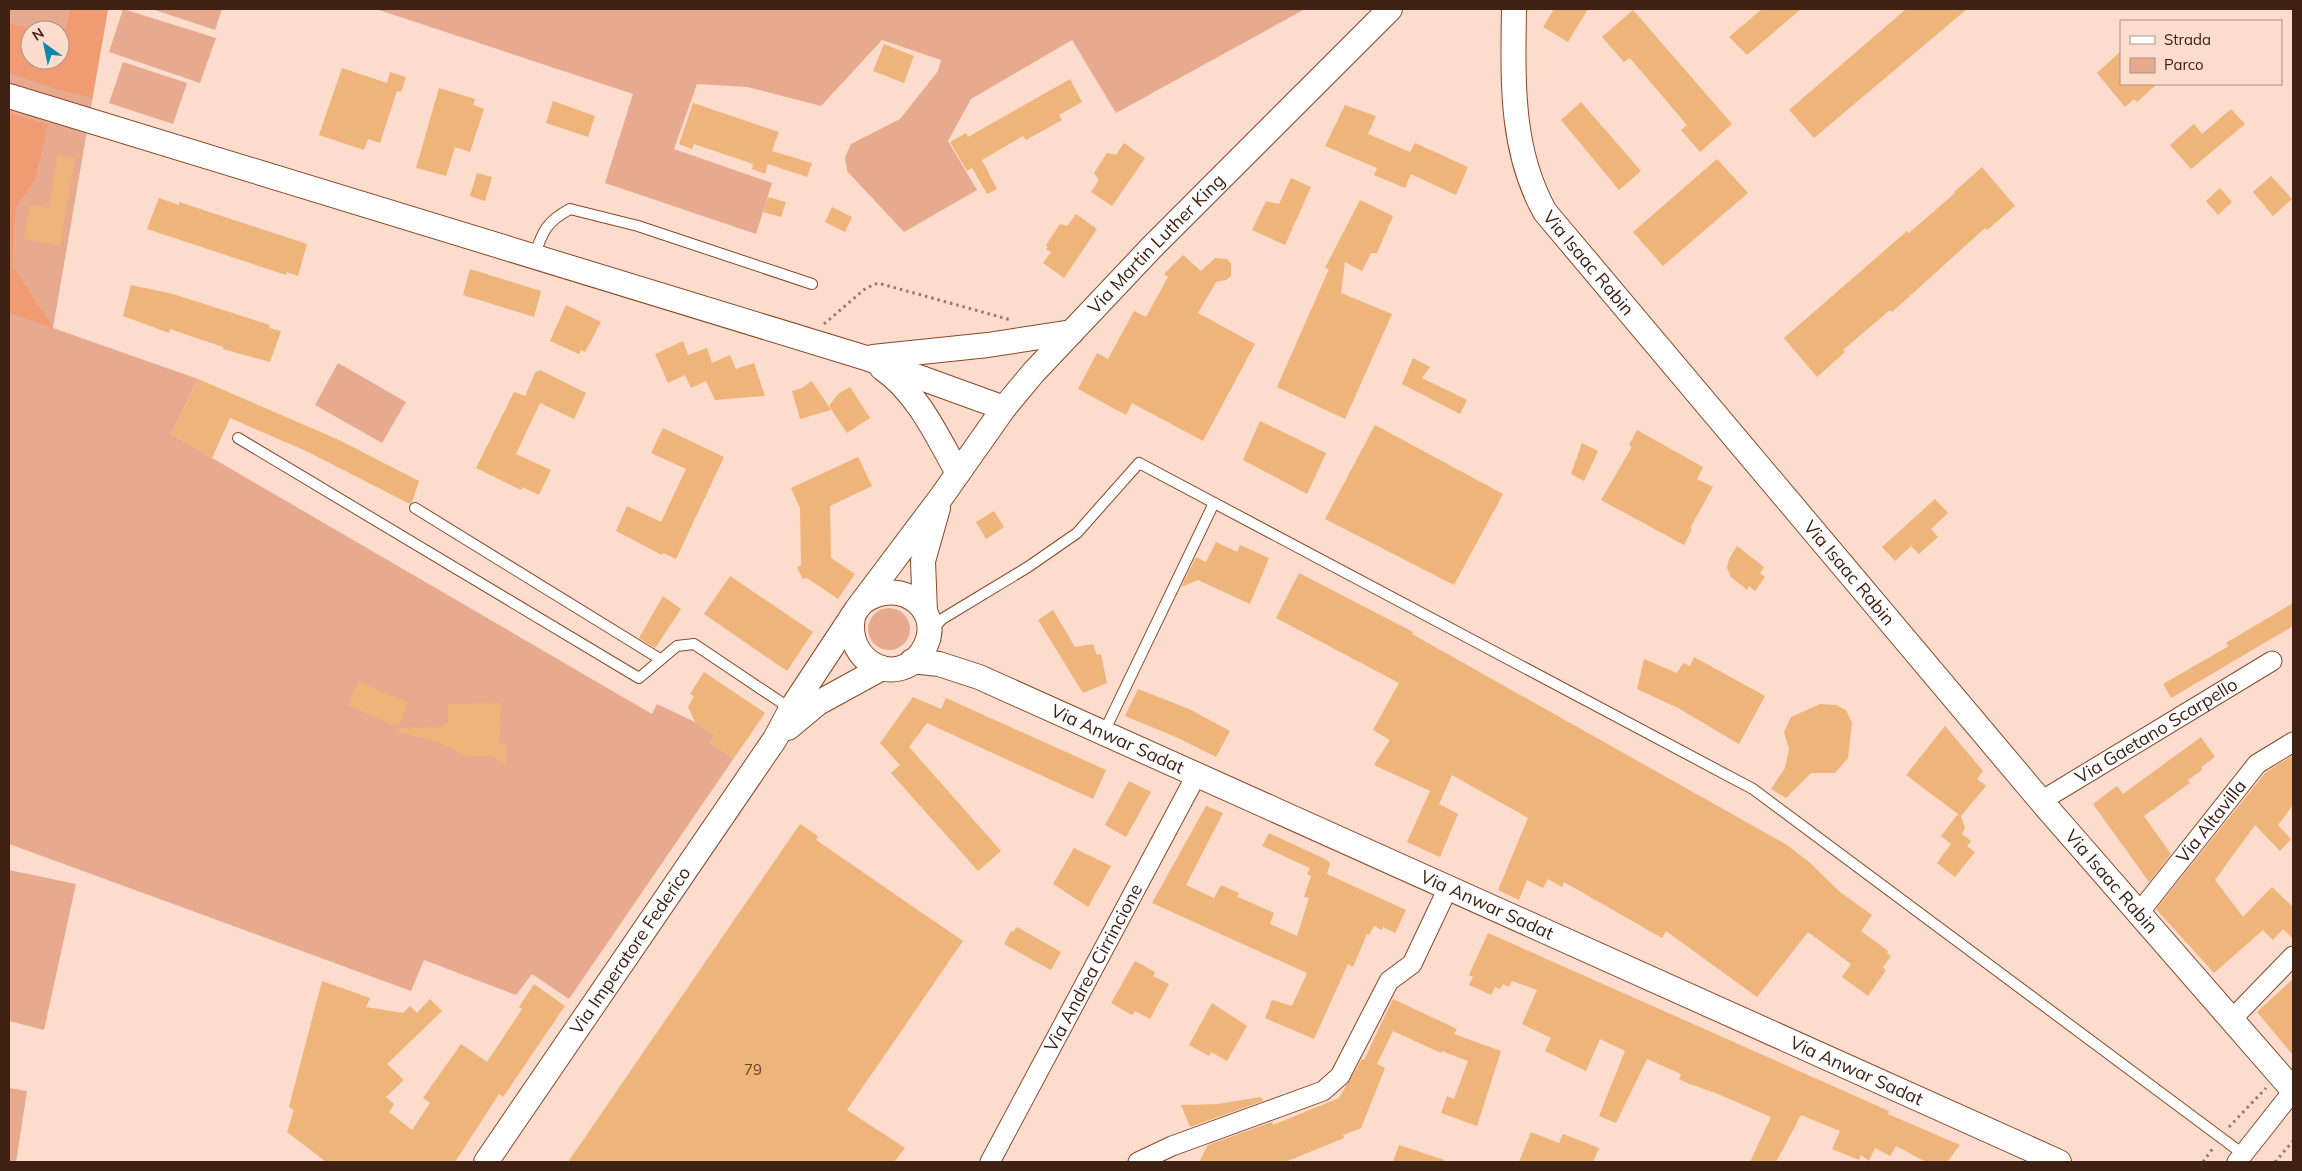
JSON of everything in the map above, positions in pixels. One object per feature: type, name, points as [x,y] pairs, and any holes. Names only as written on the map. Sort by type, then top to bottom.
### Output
[{"type":"street","name":"Via Martin Luther King","points":[[776,739],[792,709],[858,610],[1004,408],[1072,332],[1159,240],[1390,9]]},
{"type":"street","name":"Via Isaac Rabin","points":[[1514,9],[1514,107],[1517,133],[1527,174],[1545,212],[2041,801],[2289,1085]]},
{"type":"street","points":[[9,96],[866,358],[1004,408]]},
{"type":"street","points":[[866,358],[988,345],[1072,332]]},
{"type":"street","points":[[866,358],[897,378],[934,430],[958,473]]},
{"type":"street","points":[[927,623],[913,599],[896,592],[884,592],[873,595],[858,610],[852,639],[856,649],[863,658],[882,668],[898,668],[912,661],[920,654],[927,623],[923,561],[942,496]]},
{"type":"street","name":"Via Anwar Sadat","points":[[912,661],[939,664],[964,671],[1104,732],[2059,1162]]},
{"type":"street","name":"Via Gaetano Scarpello","points":[[2041,801],[2272,661]]},
{"type":"street","points":[[776,739],[818,703],[882,668]]},
{"type":"street","name":"Via Imperatore Federico","points":[[486,1162],[776,739]]},
{"type":"street","name":"Via Altavilla","points":[[2138,914],[2257,764],[2293,742]]},
{"type":"street","name":"Via Andrea Cirrincione","points":[[990,1162],[1197,774]]},
{"type":"street","points":[[1138,1162],[1172,1146],[1322,1091],[1340,1076],[1389,981],[1412,964],[1448,888]]},
{"type":"street","points":[[2231,1020],[2293,956]]},
{"type":"street","points":[[2240,1158],[2258,1137],[2289,1085]]},
{"type":"street","points":[[2258,1137],[2293,1113]]},
{"type":"lane","points":[[534,256],[544,229],[555,217],[570,209],[638,226],[812,284]]},
{"type":"lane","points":[[238,438],[638,678],[677,646],[694,644],[792,709]]},
{"type":"lane","points":[[927,623],[942,619],[1028,567],[1077,533],[1139,463],[1753,789],[2220,1137],[2240,1158]]},
{"type":"lane","points":[[1104,732],[1214,503]]},
{"type":"lane","points":[[416,508],[660,659]]},
{"type":"path","points":[[818,326],[825,323],[872,284],[878,283],[1012,321]]},
{"type":"path","points":[[2203,1162],[2220,1137],[2289,1085]]},
{"type":"path","points":[[2275,1162],[2293,1141]]},
{"type":"green space","points":[[9,9],[108,9],[53,328],[198,379],[171,434],[652,714],[657,704],[695,722],[715,735],[710,743],[734,758],[569,999],[532,974],[516,995],[424,960],[411,991],[9,844]]},
{"type":"green space","points":[[123,9],[216,38],[200,83],[109,52]]},
{"type":"green space","points":[[152,9],[222,9],[215,30]]},
{"type":"green space","points":[[376,9],[1305,9],[1116,113],[1072,40],[971,99],[948,141],[977,190],[904,232],[847,171],[845,157],[851,144],[900,119],[938,71],[941,60],[882,40],[821,106],[747,87],[697,84],[674,149],[772,183],[756,234],[605,183],[633,94]]},
{"type":"green space","points":[[123,62],[187,83],[173,124],[109,103]]},
{"type":"green space","points":[[338,363],[406,402],[382,443],[315,405]]},
{"type":"green space","points":[[893,608],[901,611],[907,617],[910,629],[907,641],[901,647],[885,650],[877,647],[871,641],[868,625],[871,617],[877,611]]},
{"type":"green space","points":[[9,870],[76,884],[44,1030],[9,1021]]},
{"type":"green space","points":[[9,1088],[27,1091],[16,1162],[9,1162]]},
{"type":"shaded area","points":[[71,9],[108,9],[92,98],[59,90],[9,73],[9,23],[20,26],[20,70],[70,70],[70,20],[68,20]]},
{"type":"shaded area","points":[[9,113],[48,125],[35,179],[16,208],[12,265],[53,328],[9,313]]},
{"type":"building","points":[[1554,9],[1588,9],[1568,42],[1543,27]]},
{"type":"building","points":[[1762,9],[1801,9],[1747,55],[1729,37]]},
{"type":"building","points":[[1906,9],[1967,9],[1814,138],[1789,110]]},
{"type":"building","points":[[1633,10],[1732,124],[1700,152],[1681,130],[1687,125],[1630,58],[1624,62],[1602,37]]},
{"type":"building","points":[[884,44],[914,56],[904,83],[873,71]]},
{"type":"building","points":[[2120,52],[2120,85],[2156,85],[2137,102],[2134,99],[2125,107],[2097,73]]},
{"type":"building","points":[[342,68],[387,83],[390,72],[406,77],[401,92],[397,91],[380,143],[368,139],[364,150],[319,135]]},
{"type":"building","points":[[1070,79],[1082,102],[1059,115],[1062,120],[1026,140],[1023,136],[982,160],[997,189],[987,194],[972,168],[967,171],[950,142],[966,133],[968,137]]},
{"type":"building","points":[[439,88],[475,99],[473,105],[484,109],[470,152],[455,147],[446,176],[416,168]]},
{"type":"building","points":[[553,101],[595,116],[588,137],[546,123]]},
{"type":"building","points":[[1581,102],[1641,171],[1619,190],[1561,120]]},
{"type":"building","points":[[693,103],[779,132],[772,151],[812,163],[807,177],[768,164],[765,174],[752,169],[753,164],[694,144],[692,149],[679,144]]},
{"type":"building","points":[[1345,105],[1376,116],[1368,134],[1410,152],[1415,143],[1468,167],[1456,195],[1411,174],[1405,188],[1374,175],[1377,168],[1325,146]]},
{"type":"building","points":[[2231,109],[2245,124],[2191,169],[2170,145],[2194,124],[2202,134]]},
{"type":"building","points":[[1124,143],[1145,158],[1112,206],[1091,192],[1099,180],[1094,173],[1107,153],[1116,155]]},
{"type":"building","points":[[58,155],[75,158],[60,246],[24,239],[30,205],[49,208]]},
{"type":"building","points":[[1717,159],[1748,193],[1663,266],[1633,232]]},
{"type":"building","points":[[1982,167],[2015,206],[1987,230],[1985,228],[1892,312],[1890,310],[1843,350],[1845,352],[1817,377],[1784,338],[1907,231],[1909,233]]},
{"type":"building","points":[[477,173],[492,177],[485,201],[470,196]]},
{"type":"building","points":[[2271,176],[2292,199],[2273,216],[2253,192]]},
{"type":"building","points":[[1291,178],[1311,187],[1285,245],[1252,230],[1266,201],[1279,204]]},
{"type":"building","points":[[2220,188],[2232,202],[2218,215],[2206,201]]},
{"type":"building","points":[[768,197],[786,202],[781,217],[763,212]]},
{"type":"building","points":[[159,198],[179,205],[179,202],[307,244],[298,276],[287,272],[286,275],[147,229]]},
{"type":"building","points":[[1360,200],[1393,216],[1377,253],[1371,253],[1362,271],[1345,262],[1341,293],[1392,314],[1345,419],[1277,387],[1329,269],[1325,268]]},
{"type":"building","points":[[832,207],[852,217],[845,232],[825,222]]},
{"type":"building","points":[[1076,214],[1097,229],[1064,278],[1043,263],[1051,252],[1046,249],[1048,247],[1046,245],[1060,224],[1067,226]]},
{"type":"building","points":[[1183,255],[1201,271],[1215,258],[1227,259],[1231,264],[1231,276],[1226,280],[1216,282],[1198,313],[1255,344],[1203,441],[1132,403],[1126,415],[1078,389],[1097,353],[1108,359],[1134,311],[1146,317],[1168,277],[1164,274]]},
{"type":"building","points":[[470,269],[541,291],[534,317],[463,295]]},
{"type":"building","points":[[131,285],[173,294],[270,325],[269,328],[281,331],[270,362],[223,349],[223,347],[170,329],[169,333],[123,316]]},
{"type":"building","points":[[566,305],[601,322],[585,352],[581,350],[579,354],[550,341]]},
{"type":"building","points":[[683,341],[688,355],[707,348],[712,363],[730,355],[736,369],[754,363],[765,396],[715,400],[706,381],[691,388],[685,375],[668,383],[655,354]]},
{"type":"building","points":[[1413,358],[1430,367],[1422,378],[1467,400],[1460,414],[1402,384]]},
{"type":"building","points":[[540,370],[586,393],[574,419],[540,403],[516,454],[551,470],[539,495],[522,487],[521,490],[476,468],[514,392],[525,396],[536,371]]},
{"type":"building","points":[[198,379],[339,440],[419,481],[412,502],[410,504],[306,451],[230,418],[212,458],[171,434]]},
{"type":"building","points":[[812,381],[831,410],[800,419],[792,391],[802,388]]},
{"type":"building","points":[[850,387],[870,418],[847,433],[829,406],[838,394]]},
{"type":"building","points":[[1260,421],[1326,453],[1307,494],[1243,460]]},
{"type":"building","points":[[1375,425],[1503,494],[1454,585],[1325,519]]},
{"type":"building","points":[[663,428],[724,457],[676,559],[663,553],[662,555],[616,531],[627,506],[661,522],[686,469],[651,453]]},
{"type":"building","points":[[1637,430],[1703,467],[1697,479],[1713,487],[1690,528],[1692,529],[1684,545],[1601,500],[1632,447],[1629,445]]},
{"type":"building","points":[[1582,443],[1598,451],[1584,481],[1571,474]]},
{"type":"building","points":[[858,457],[872,486],[830,506],[831,558],[855,574],[838,599],[807,578],[803,579],[797,568],[801,565],[800,508],[791,488]]},
{"type":"building","points":[[1935,499],[1948,513],[1931,529],[1938,537],[1919,554],[1911,546],[1895,561],[1882,547]]},
{"type":"building","points":[[994,511],[1004,527],[986,539],[976,522]]},
{"type":"building","points":[[1216,542],[1237,552],[1240,545],[1269,558],[1250,604],[1198,580],[1181,587],[1196,557],[1206,562]]},
{"type":"building","points":[[1737,546],[1764,567],[1760,573],[1765,577],[1755,591],[1749,586],[1747,590],[1731,577],[1727,568],[1729,559]]},
{"type":"building","points":[[1299,573],[1413,632],[1412,634],[1787,845],[1809,862],[1840,892],[1872,915],[1861,931],[1888,951],[1887,953],[1891,956],[1883,967],[1886,970],[1868,996],[1842,977],[1851,964],[1808,932],[1757,997],[1666,931],[1662,938],[1564,882],[1562,887],[1548,879],[1543,888],[1527,880],[1519,900],[1498,890],[1528,818],[1452,775],[1439,804],[1458,814],[1440,857],[1407,842],[1430,791],[1374,765],[1390,740],[1373,730],[1399,683],[1276,618]]},
{"type":"building","points":[[730,576],[813,632],[787,671],[704,614]]},
{"type":"building","points":[[663,596],[681,609],[655,648],[639,638]]},
{"type":"building","points":[[2293,603],[2293,626],[2171,698],[2163,684],[2229,646],[2226,643]]},
{"type":"building","points":[[1053,610],[1075,647],[1093,644],[1097,655],[1101,654],[1107,683],[1083,693],[1038,620]]},
{"type":"building","points":[[1694,657],[1765,696],[1739,744],[1678,708],[1637,689],[1644,659],[1677,673],[1683,663],[1690,666]]},
{"type":"building","points":[[704,672],[765,713],[734,758],[710,743],[715,735],[695,722],[688,707],[694,696],[690,694]]},
{"type":"building","points":[[358,681],[408,703],[398,727],[348,705]]},
{"type":"building","points":[[1138,689],[1189,709],[1230,731],[1216,757],[1178,738],[1125,716]]},
{"type":"building","points":[[913,697],[941,709],[946,698],[1106,770],[1093,799],[927,723],[909,747],[1001,851],[978,871],[891,773],[900,765],[880,743]]},
{"type":"building","points":[[501,703],[499,744],[506,744],[506,764],[490,756],[466,756],[435,741],[398,732],[399,728],[444,727],[444,724],[448,724],[448,704]]},
{"type":"building","points":[[1820,704],[1836,705],[1846,710],[1852,723],[1848,758],[1835,773],[1811,773],[1786,798],[1771,789],[1785,768],[1789,749],[1784,732],[1791,717]]},
{"type":"building","points":[[1945,726],[1983,771],[1977,779],[1986,786],[1961,816],[1965,828],[1962,834],[1971,841],[1967,846],[1975,852],[1955,877],[1937,863],[1951,844],[1941,836],[1958,814],[1906,775]]},
{"type":"building","points":[[2201,737],[2215,757],[2188,780],[2190,783],[2144,816],[2171,854],[2149,882],[2093,804],[2117,786],[2123,794]]},
{"type":"building","points":[[2293,755],[2293,805],[2278,825],[2291,839],[2280,851],[2255,825],[2215,880],[2243,917],[2272,887],[2293,907],[2293,939],[2283,929],[2273,940],[2263,930],[2214,973],[2156,909],[2265,773]]},
{"type":"building","points":[[1129,781],[1151,792],[1126,837],[1105,825]]},
{"type":"building","points":[[1206,806],[1223,813],[1186,885],[1214,898],[1221,885],[1239,893],[1238,897],[1274,913],[1270,924],[1297,936],[1309,898],[1304,897],[1311,876],[1307,874],[1310,868],[1262,846],[1269,833],[1327,860],[1330,864],[1327,874],[1406,910],[1395,933],[1383,927],[1382,930],[1374,926],[1369,935],[1367,934],[1353,967],[1348,964],[1314,1039],[1265,1018],[1272,1000],[1292,1006],[1307,973],[1152,903]]},
{"type":"building","points":[[800,824],[818,836],[816,840],[963,941],[847,1110],[905,1148],[894,1162],[568,1162]]},
{"type":"building","points":[[1074,848],[1111,866],[1088,907],[1053,884]]},
{"type":"building","points":[[1017,927],[1061,952],[1051,970],[1004,944],[1011,931],[1013,932]]},
{"type":"building","points":[[1488,933],[1889,1111],[1888,1114],[1960,1145],[1947,1162],[1926,1162],[1896,1146],[1890,1156],[1875,1148],[1869,1161],[1861,1155],[1859,1160],[1832,1149],[1840,1131],[1801,1115],[1776,1162],[1750,1162],[1771,1117],[1687,1083],[1679,1079],[1681,1074],[1647,1059],[1616,1123],[1599,1116],[1625,1051],[1600,1039],[1586,1071],[1545,1051],[1551,1038],[1522,1024],[1537,990],[1512,981],[1509,987],[1503,984],[1500,989],[1495,987],[1491,995],[1469,985],[1473,977],[1469,975]]},
{"type":"building","points":[[1135,961],[1155,972],[1153,976],[1169,984],[1150,1019],[1135,1011],[1132,1015],[1111,1003]]},
{"type":"building","points":[[2293,979],[2293,1055],[2257,1012]]},
{"type":"building","points":[[322,981],[370,998],[366,1007],[403,1013],[410,1006],[417,1013],[430,999],[442,1011],[387,1064],[404,1080],[386,1097],[394,1104],[389,1112],[412,1130],[430,1103],[423,1098],[461,1044],[487,1062],[522,1009],[519,1007],[534,984],[565,1006],[503,1097],[499,1094],[455,1162],[326,1162],[287,1132],[294,1110],[289,1107]]},
{"type":"building","points":[[1393,999],[1457,1029],[1454,1034],[1501,1051],[1477,1126],[1441,1113],[1447,1096],[1454,1099],[1468,1061],[1442,1051],[1441,1053],[1393,1031],[1377,1064],[1385,1068],[1361,1128],[1343,1135],[1344,1138],[1285,1162],[1199,1162],[1208,1145],[1272,1122],[1273,1125],[1339,1098],[1362,1059],[1364,1060]]},
{"type":"building","points":[[1212,1003],[1247,1026],[1227,1061],[1211,1052],[1209,1056],[1189,1045]]},
{"type":"building","points":[[1261,1097],[1263,1101],[1190,1127],[1181,1105],[1218,1104]]},
{"type":"building","points":[[1531,1132],[1559,1143],[1563,1134],[1599,1148],[1593,1162],[1519,1162]]},
{"type":"building","points":[[1399,1145],[1444,1160],[1444,1162],[1393,1162]]}]
